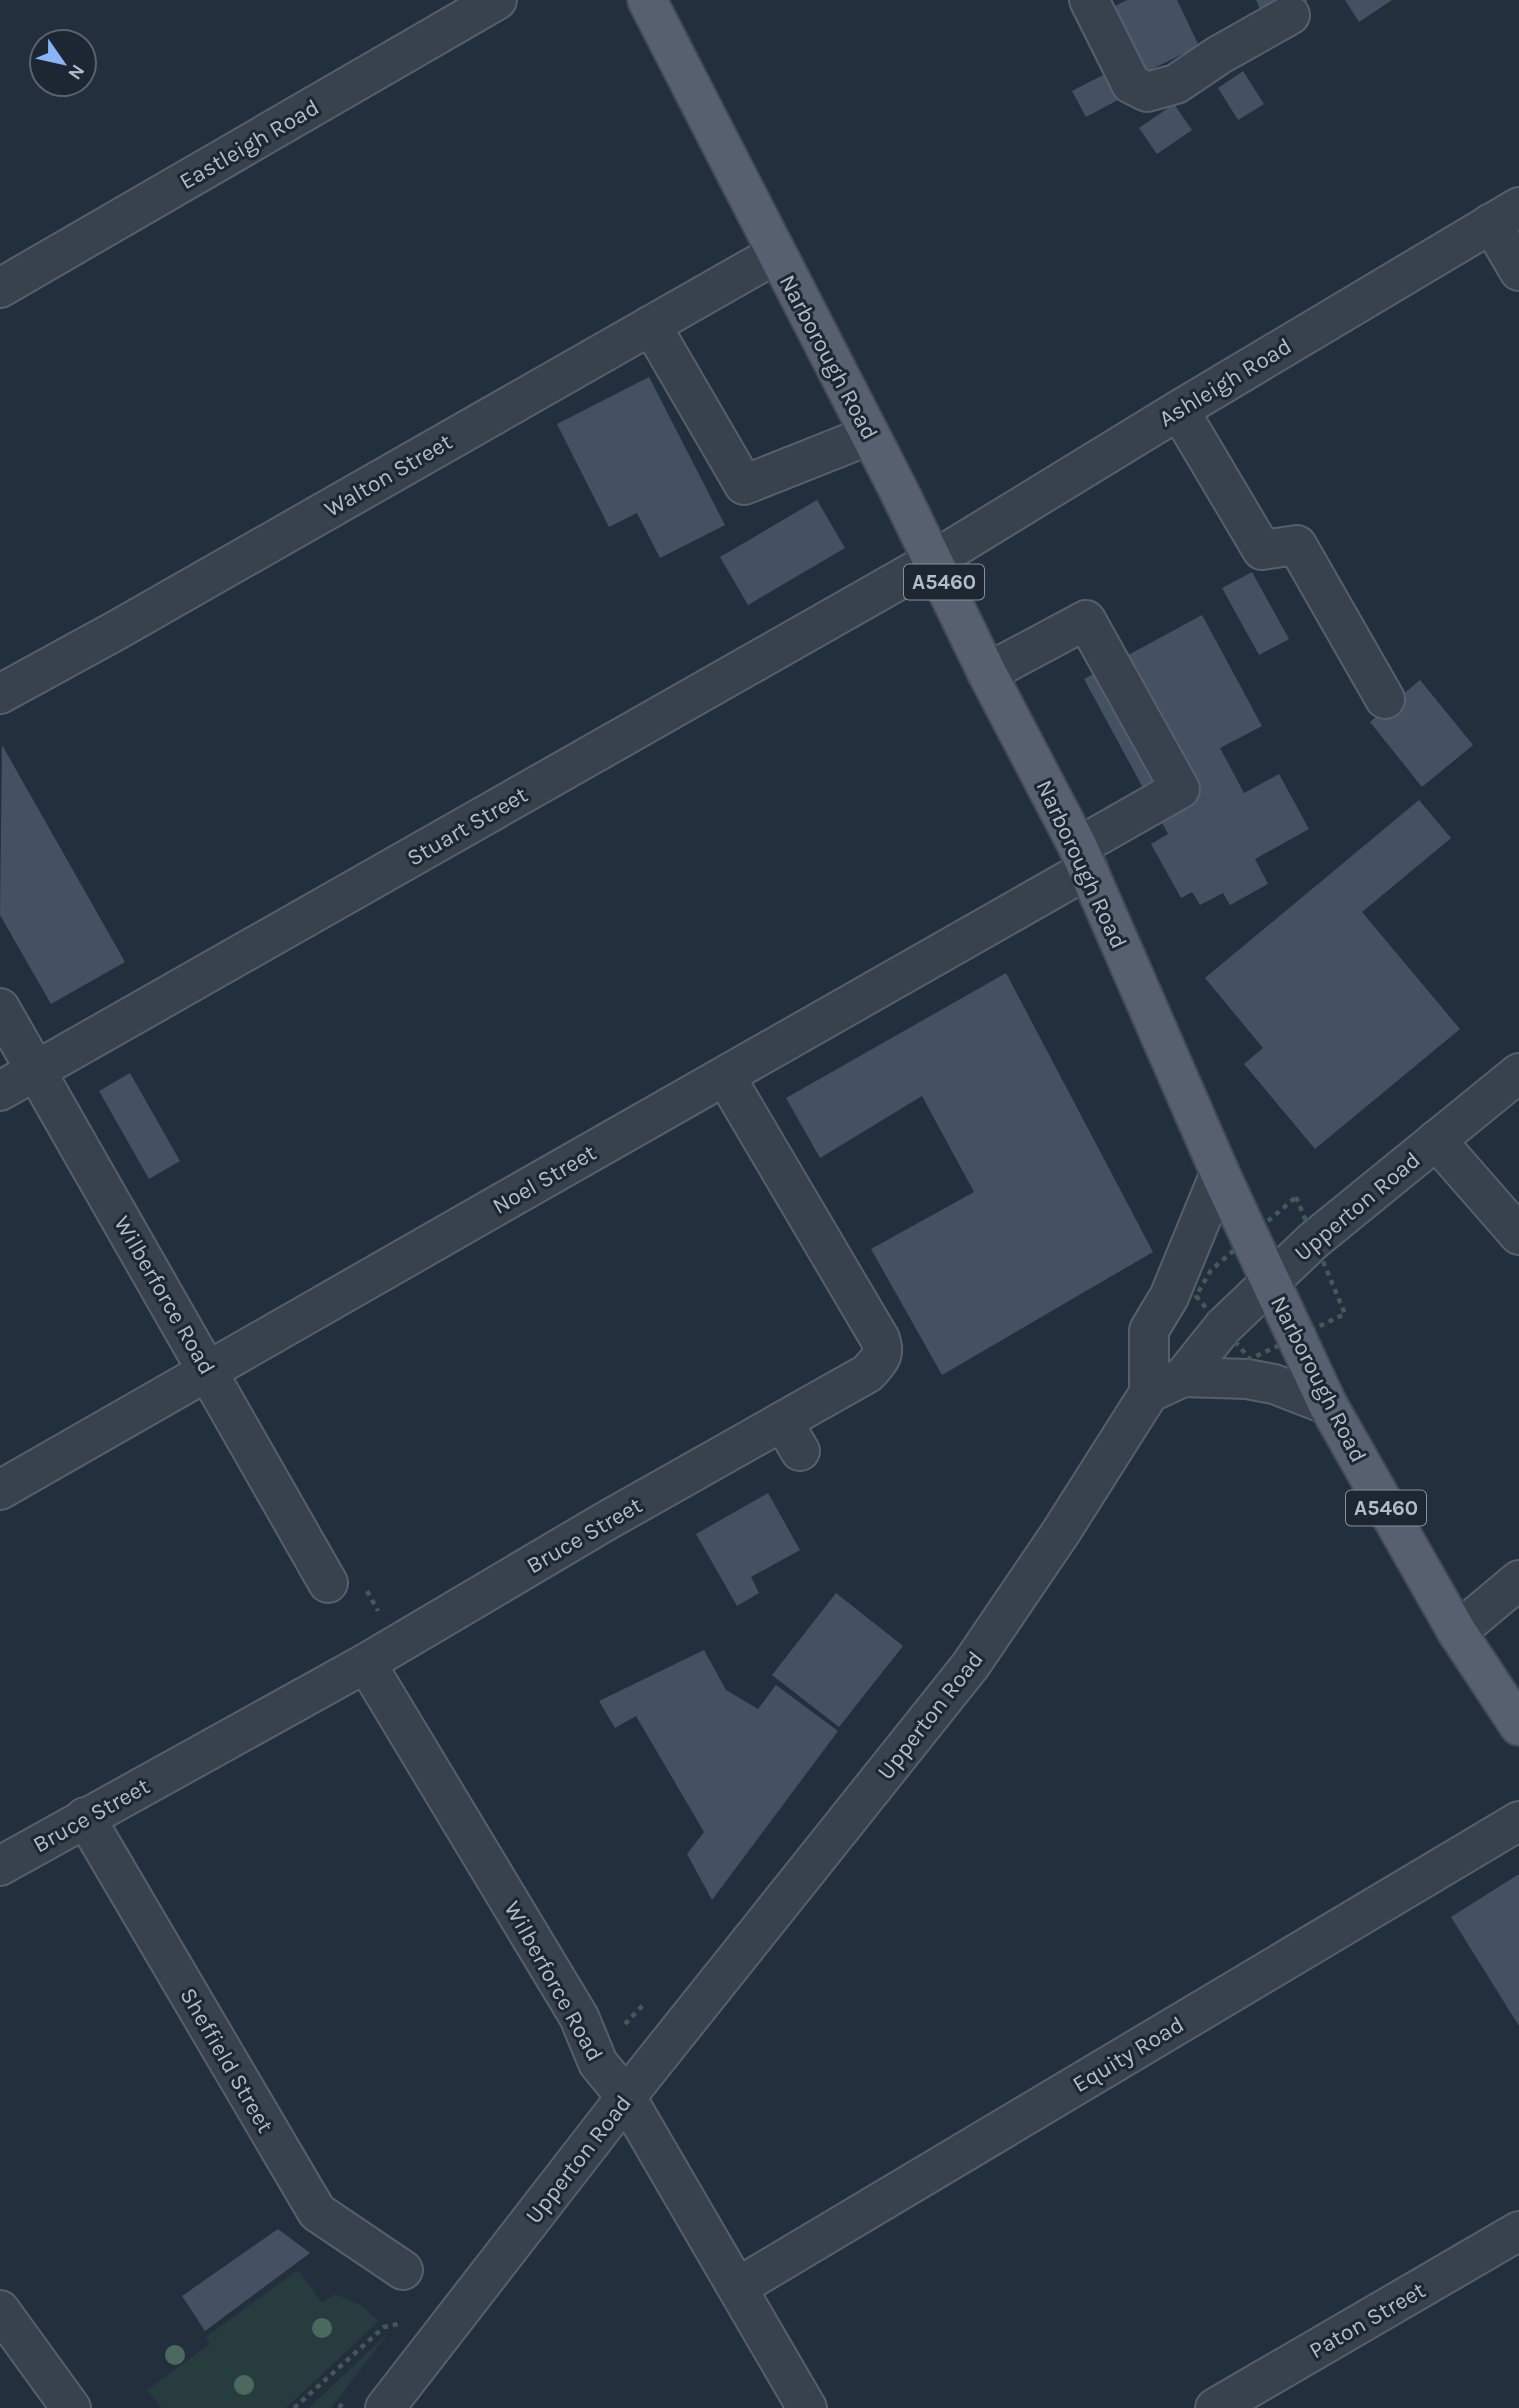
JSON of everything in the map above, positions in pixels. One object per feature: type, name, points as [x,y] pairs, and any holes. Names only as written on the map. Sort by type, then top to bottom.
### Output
[{"type":"main road","name":"Narborough Road","points":[[647,0],[934,560],[987,673],[1083,858],[1220,1173],[1328,1405],[1457,1632],[1519,1726]]},
{"type":"street","name":"Eastleigh Road","points":[[0,288],[498,0]]},
{"type":"street","points":[[1089,0],[1131,85],[1147,92],[1176,84],[1219,55],[1290,15]]},
{"type":"street","points":[[1505,215],[1519,271]]},
{"type":"street","name":"Ashleigh Road","points":[[934,560],[1505,215]]},
{"type":"street","name":"Walton Street","points":[[0,694],[776,254]]},
{"type":"street","points":[[651,325],[744,485],[870,435]]},
{"type":"street","points":[[1179,410],[1262,550],[1297,545],[1385,699]]},
{"type":"street","name":"Stuart Street","points":[[0,1090],[934,560]]},
{"type":"street","name":"Noel Street","points":[[0,1490],[210,1373],[400,1261],[725,1076],[1083,858],[1180,789],[1086,620],[987,673]]},
{"type":"street","name":"Wilberforce Road","points":[[0,1008],[328,1583]]},
{"type":"street","name":"Upperton Road","points":[[385,2408],[626,2097],[970,1666],[1061,1532],[1149,1393],[1183,1377],[1223,1327],[1314,1240],[1519,1073]]},
{"type":"street","name":"Bruce Street","points":[[0,1866],[366,1663],[606,1521],[792,1436],[868,1373],[879,1360],[883,1349],[873,1327],[725,1076]]},
{"type":"street","points":[[1436,1140],[1519,1235]]},
{"type":"street","points":[[1149,1393],[1149,1330],[1169,1297],[1220,1173]]},
{"type":"street","points":[[1183,1377],[1247,1379],[1274,1384],[1328,1405]]},
{"type":"street","points":[[1457,1632],[1519,1580]]},
{"type":"street","name":"Wilberforce Road","points":[[366,1663],[579,2017],[598,2063],[626,2097],[807,2408]]},
{"type":"street","name":"Sheffield Street","points":[[85,1817],[317,2212],[404,2270]]},
{"type":"street","name":"Equity Road","points":[[738,2287],[1519,1821]]},
{"type":"street","name":"Paton Street","points":[[1215,2408],[1519,2231]]},
{"type":"street","points":[[0,2310],[71,2408]]},
{"type":"path","points":[[294,2408],[384,2327],[404,2323]]},
{"type":"green space","points":[[298,2270],[322,2303],[335,2294],[359,2304],[379,2321],[286,2408],[162,2408],[147,2390],[210,2344],[206,2337]]},
{"type":"green space","points":[[389,2332],[331,2408],[309,2408]]},
{"type":"building","points":[[1127,0],[1177,0],[1199,46],[1136,77],[1105,11]]},
{"type":"building","points":[[1256,0],[1308,0],[1264,19]]},
{"type":"building","points":[[1345,0],[1392,0],[1359,22]]},
{"type":"building","points":[[1243,71],[1264,104],[1238,120],[1218,88]]},
{"type":"building","points":[[1105,74],[1118,100],[1086,117],[1072,91]]},
{"type":"building","points":[[1174,104],[1192,130],[1157,154],[1139,128]]},
{"type":"building","points":[[649,377],[725,525],[660,558],[637,513],[609,527],[557,424]]},
{"type":"building","points":[[817,500],[845,548],[748,605],[720,557]]},
{"type":"building","points":[[1252,572],[1289,639],[1259,655],[1222,588]]},
{"type":"building","points":[[1202,615],[1262,726],[1220,748],[1244,793],[1279,774],[1309,829],[1255,859],[1268,884],[1230,905],[1223,893],[1200,905],[1192,892],[1181,898],[1151,844],[1168,834],[1084,679]]},
{"type":"building","points":[[1420,680],[1473,745],[1422,787],[1370,722]]},
{"type":"building","points":[[2,745],[125,962],[51,1004],[0,915]]},
{"type":"building","points":[[1419,800],[1451,838],[1362,912],[1460,1029],[1315,1149],[1244,1064],[1263,1048],[1205,978]]},
{"type":"building","points":[[1006,973],[1153,1252],[942,1375],[871,1249],[974,1192],[922,1096],[820,1158],[786,1098]]},
{"type":"building","points":[[130,1073],[180,1161],[149,1179],[99,1091]]},
{"type":"building","points":[[768,1493],[800,1550],[751,1577],[759,1593],[737,1606],[696,1534]]},
{"type":"building","points":[[836,1593],[903,1646],[839,1727],[772,1675]]},
{"type":"building","points":[[704,1650],[726,1690],[758,1709],[776,1685],[838,1731],[712,1900],[687,1854],[704,1832],[636,1716],[615,1728],[599,1701]]},
{"type":"building","points":[[1519,1874],[1519,2026],[1451,1917]]},
{"type":"building","points":[[278,2229],[310,2253],[205,2331],[182,2296]]}]
